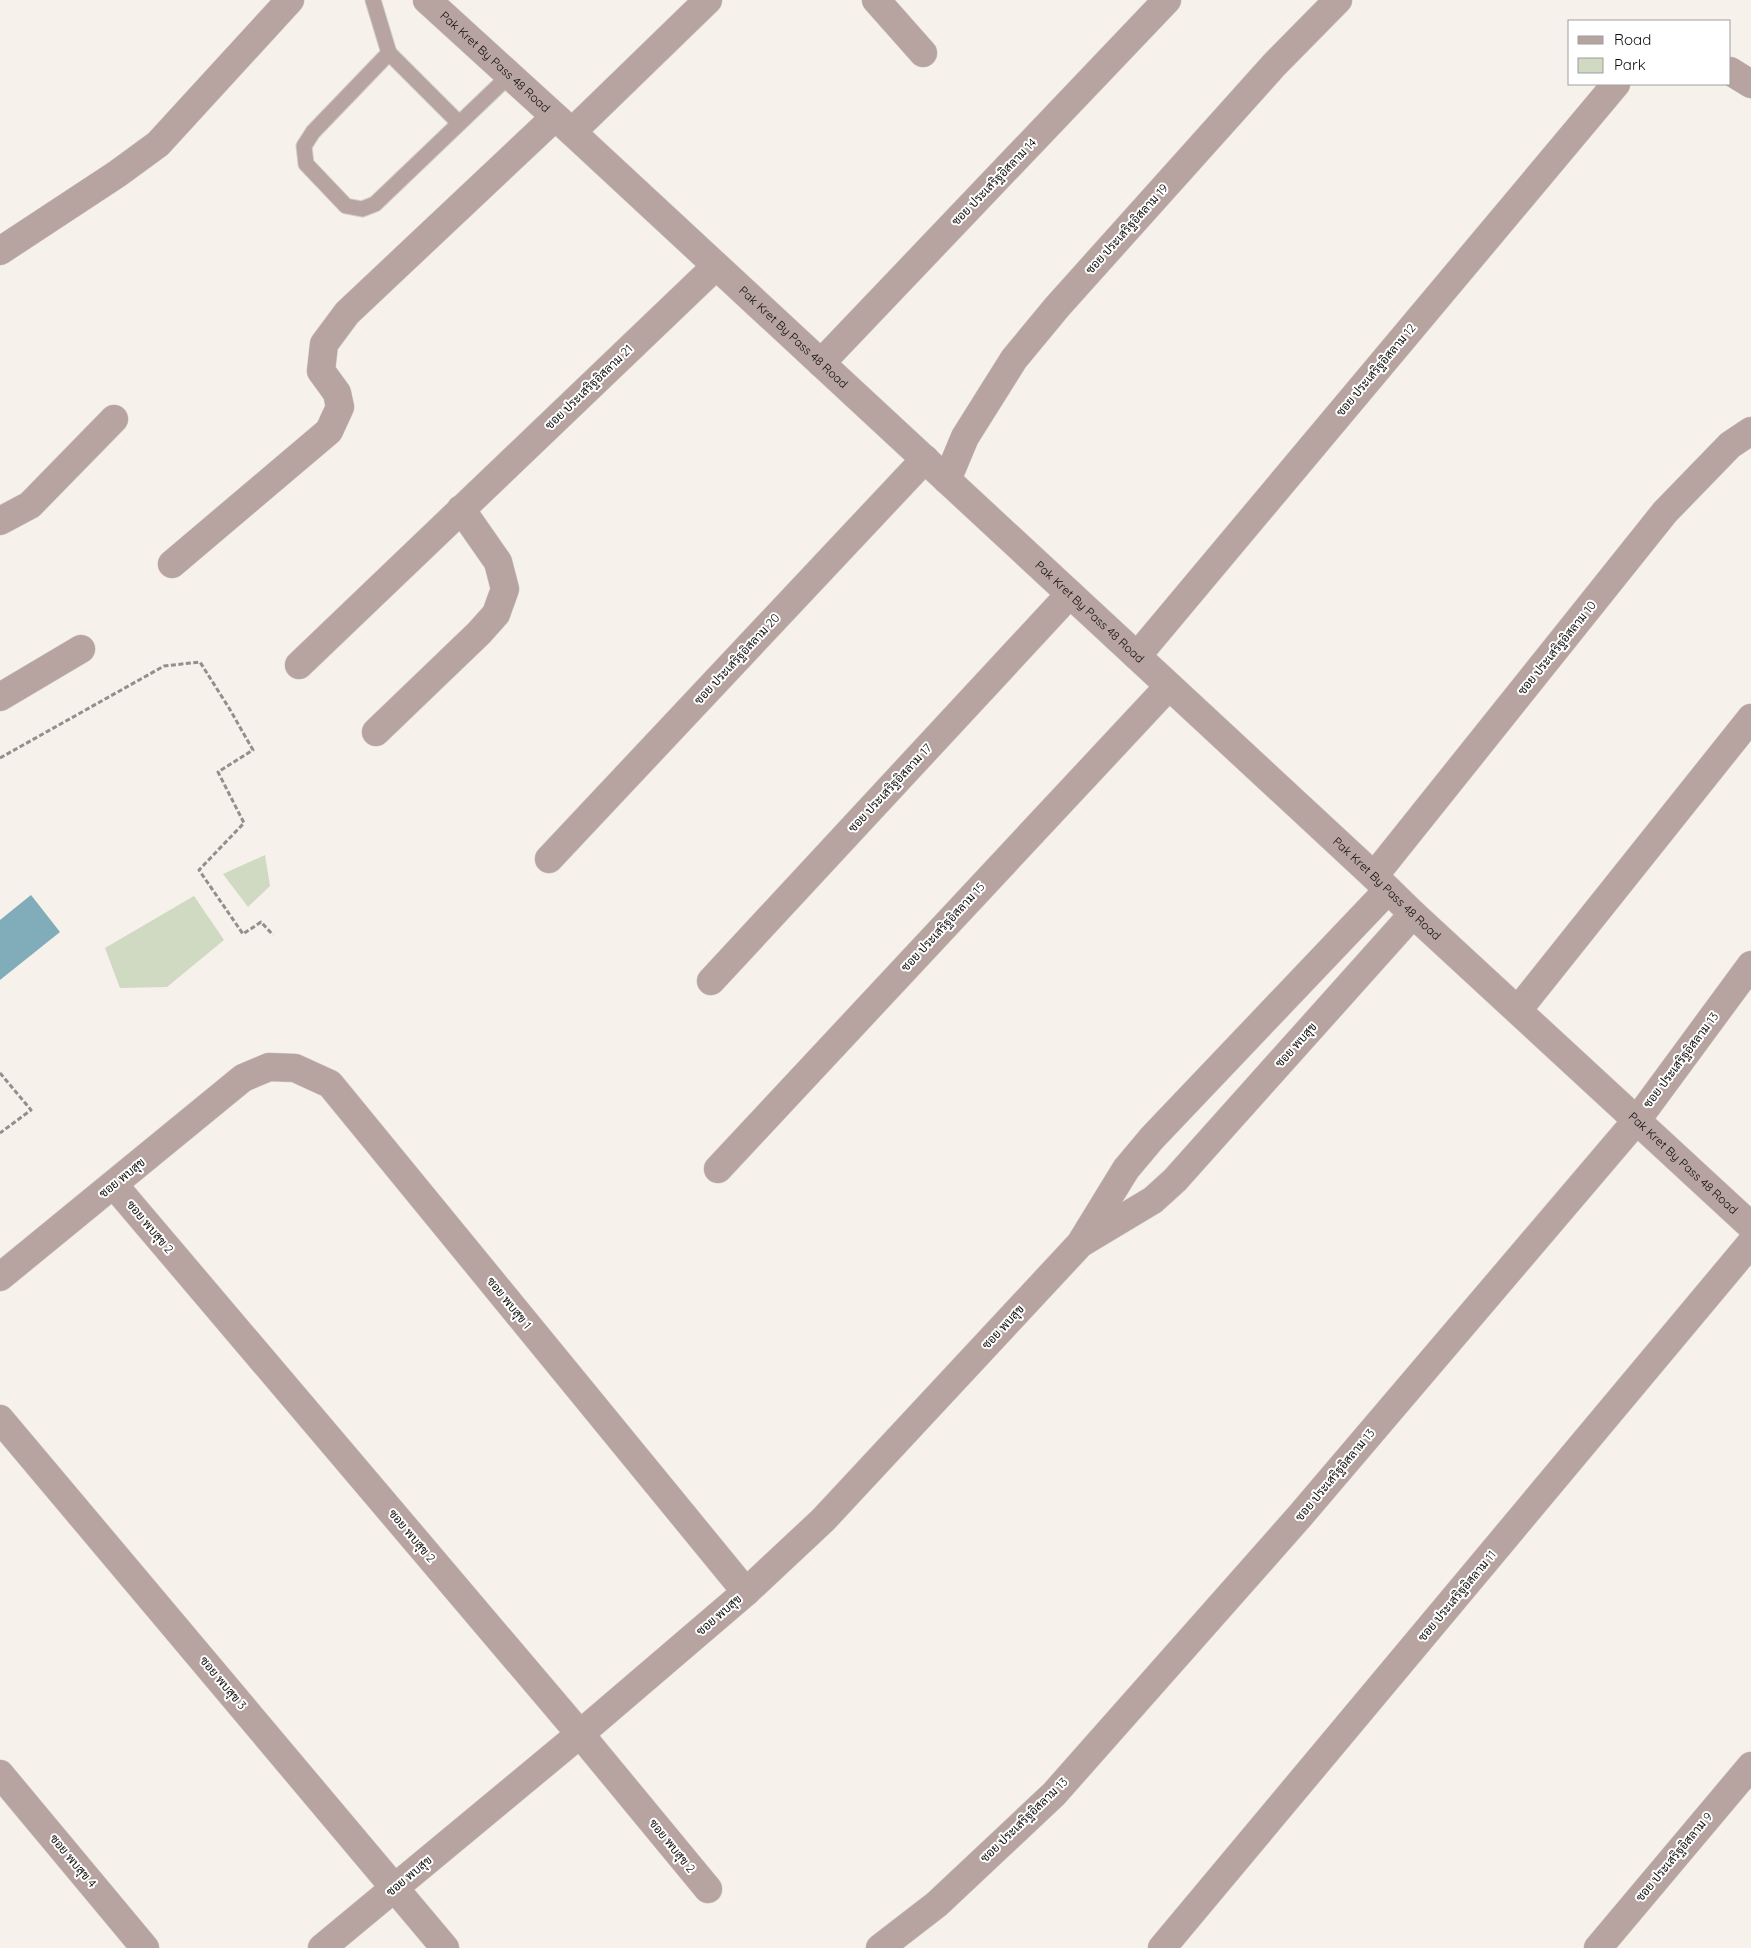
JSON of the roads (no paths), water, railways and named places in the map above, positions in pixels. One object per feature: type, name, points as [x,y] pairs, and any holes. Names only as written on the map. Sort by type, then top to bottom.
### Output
[{"type":"street","points":[[0,251],[117,174],[158,144],[290,0]]},
{"type":"street","points":[[172,564],[330,431],[340,407],[337,393],[322,371],[324,344],[347,313],[708,0]]},
{"type":"street","points":[[876,0],[923,53]]},
{"type":"street","name":"ซอย ประเสริฐอิสลาม 14","points":[[822,363],[1167,0]]},
{"type":"street","name":"ซอย ประเสริฐอิสลาม 19","points":[[947,480],[965,437],[1014,359],[1064,300],[1274,65],[1338,0]]},
{"type":"street","name":"Pak Kret By Pass 48 Road","points":[[432,2],[1751,1226]]},
{"type":"street","points":[[1731,72],[1751,84]]},
{"type":"street","name":"ซอย ประเสริฐอิสลาม 12","points":[[1137,656],[1615,85]]},
{"type":"street","name":"ซอย ประเสริฐอิสลาม 21","points":[[299,665],[716,266]]},
{"type":"street","points":[[0,521],[30,504],[114,419]]},
{"type":"street","name":"ซอย ประเสริฐอิสลาม 10","points":[[1381,883],[1666,512],[1730,445],[1751,431]]},
{"type":"street","name":"ซอย ประเสริฐอิสลาม 20","points":[[549,859],[925,459]]},
{"type":"street","points":[[376,732],[479,633],[496,614],[505,589],[498,562],[461,509]]},
{"type":"street","name":"ซอย ประเสริฐอิสลาม 17","points":[[711,981],[1070,594]]},
{"type":"street","points":[[0,697],[81,649]]},
{"type":"street","name":"ซอย ประเสริฐอิสลาม 15","points":[[718,1169],[1169,686]]},
{"type":"street","points":[[1518,1010],[1751,718]]},
{"type":"street","name":"ซอย พบสุข","points":[[322,1948],[580,1734],[746,1592],[823,1520],[1080,1244],[1126,1169],[1381,883]]},
{"type":"street","name":"ซอย พบสุข","points":[[1080,1244],[1153,1200],[1175,1180],[1413,914]]},
{"type":"street","name":"ซอย ประเสริฐอิสลาม 13","points":[[880,1948],[937,1904],[1054,1794],[1299,1517],[1636,1120],[1751,965]]},
{"type":"street","name":"ซอย พบสุข 1","points":[[244,1078],[269,1067],[295,1068],[330,1084],[746,1592]]},
{"type":"street","name":"ซอย พบสุข","points":[[0,1277],[244,1078]]},
{"type":"street","name":"ซอย พบสุข 2","points":[[114,1185],[580,1734],[708,1889]]},
{"type":"street","name":"ซอย ประเสริฐอิสลาม 11","points":[[1162,1948],[1751,1243]]},
{"type":"street","name":"ซอย พบสุข 3","points":[[0,1419],[445,1948]]},
{"type":"street","name":"ซอย ประเสริฐอิสลาม 9","points":[[1598,1948],[1751,1766]]},
{"type":"street","name":"ซอย พบสุข 4","points":[[0,1774],[145,1948]]},
{"type":"lane","points":[[373,0],[389,53],[459,123]]},
{"type":"lane","points":[[389,53],[313,132],[304,146],[306,164],[346,206],[362,209],[375,204],[510,76]]},
{"type":"water","points":[[31,895],[60,932],[0,980],[0,920]]}]
